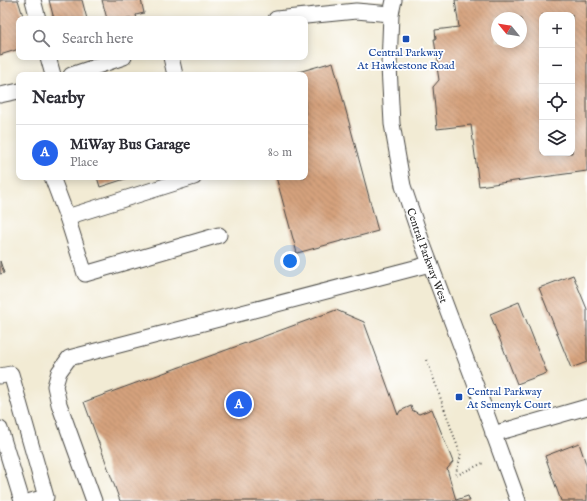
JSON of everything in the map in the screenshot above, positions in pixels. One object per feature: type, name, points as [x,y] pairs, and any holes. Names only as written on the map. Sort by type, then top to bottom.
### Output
[{"type":"street","points":[[33,0],[37,16]]},
{"type":"street","points":[[306,16],[392,7]]},
{"type":"street","name":"Central Parkway West","points":[[392,7],[389,66],[392,124],[404,186],[430,264],[518,501]]},
{"type":"street","points":[[49,60],[52,72]]},
{"type":"street","points":[[80,72],[115,60]]},
{"type":"street","points":[[172,60],[174,72]]},
{"type":"street","points":[[0,95],[16,92]]},
{"type":"street","points":[[53,180],[67,217],[85,274],[219,234]]},
{"type":"street","points":[[67,217],[184,180]]},
{"type":"street","points":[[94,501],[54,386],[59,372],[70,358],[430,264]]},
{"type":"street","points":[[0,376],[11,374],[46,497],[32,501]]},
{"type":"street","points":[[493,434],[587,407]]},
{"type":"street","points":[[0,429],[22,501]]},
{"type":"path","points":[[428,360],[461,456],[454,476],[483,463]]},
{"type":"building","points":[[0,0],[18,0],[23,16],[16,16],[16,50],[0,55]]},
{"type":"building","points":[[49,0],[82,0],[86,16],[53,16]]},
{"type":"building","points":[[102,0],[141,0],[144,13],[136,16],[106,16]]},
{"type":"building","points":[[455,0],[587,0],[587,171],[479,186],[471,125],[437,129],[433,87],[439,80],[437,67],[439,67],[434,39],[436,39],[435,30],[459,27]]},
{"type":"building","points":[[333,62],[378,231],[297,253],[277,180],[308,180],[308,72],[298,72]]},
{"type":"building","points":[[98,180],[122,180],[100,187]]},
{"type":"building","points":[[0,261],[4,273],[0,274]]},
{"type":"building","points":[[573,275],[587,309],[587,362],[571,368],[539,288]]},
{"type":"building","points":[[519,302],[547,373],[517,384],[490,314]]},
{"type":"building","points":[[336,310],[364,322],[398,415],[400,411],[411,406],[412,410],[419,414],[432,409],[453,462],[447,469],[456,500],[468,496],[470,501],[120,501],[84,402]]},
{"type":"building","points":[[579,443],[587,467],[587,501],[561,501],[545,456]]},
{"type":"place","name":"Central Parkway At Hawkestone Road","points":[[406,39]]},
{"type":"place","name":"Central Parkway At Semenyk Court","points":[[459,397]]},
{"type":"place","name":"MiWay Bus Garage","points":[[239,404]]}]
